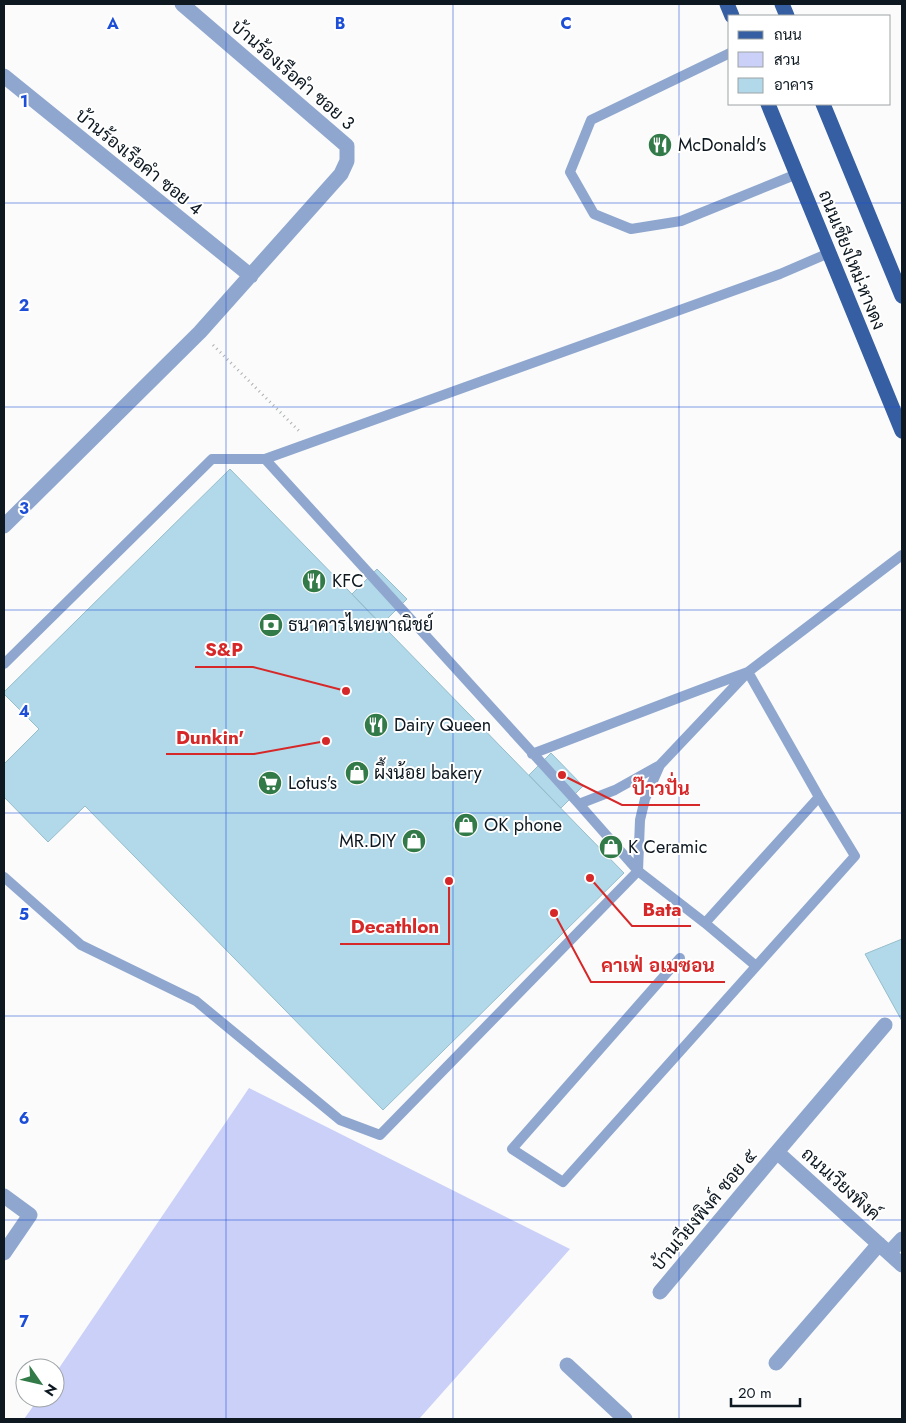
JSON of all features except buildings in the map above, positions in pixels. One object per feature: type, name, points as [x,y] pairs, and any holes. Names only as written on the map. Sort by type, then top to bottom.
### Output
[{"type":"main road","name":"ถนนเชียงใหม่-หางดง","points":[[768,105],[902,428]]},
{"type":"main road","name":"ถนนเชียงใหม่-หางดง","points":[[823,105],[902,296]]},
{"type":"street","name":"บ้านร้องเรือคำ ซอย 3","points":[[182,4],[347,146],[347,160],[341,174],[251,276]]},
{"type":"street","name":"บ้านร้องเรือคำ ซอย 4","points":[[4,76],[251,276]]},
{"type":"street","points":[[4,526],[200,332],[251,276]]},
{"type":"street","name":"บ้านเวียงพิงค์ ซอย ๕","points":[[660,1292],[776,1152],[885,1025]]},
{"type":"street","name":"ถนนเวียงพิงค์","points":[[776,1152],[902,1265]]},
{"type":"street","points":[[4,1196],[30,1215],[4,1253]]},
{"type":"street","points":[[776,1363],[884,1249],[902,1239]]},
{"type":"street","points":[[567,1365],[625,1419]]},
{"type":"lane","points":[[728,54],[591,120],[570,172],[594,214],[631,229],[681,221],[797,174]]},
{"type":"lane","points":[[4,664],[212,459],[265,459],[780,274],[829,253]]},
{"type":"lane","points":[[265,459],[638,871],[705,923],[756,966]]},
{"type":"lane","points":[[579,804],[615,790],[660,765],[748,672],[902,555]]},
{"type":"lane","points":[[532,754],[632,717],[680,696],[748,672]]},
{"type":"lane","points":[[680,958],[512,1149],[563,1182],[855,856],[748,672]]},
{"type":"lane","points":[[4,877],[80,945],[196,1001],[340,1120],[380,1135],[638,871],[640,820],[645,799],[660,765]]},
{"type":"lane","points":[[705,923],[819,797]]},
{"type":"path","points":[[200,332],[311,443]]},
{"type":"green space","points":[[249,1088],[570,1249],[419,1419],[24,1419],[32,1408],[65,1408],[65,1359]]},
{"type":"place","name":"McDonald's","points":[[660,145]]},
{"type":"place","name":"KFC","points":[[314,581]]},
{"type":"place","name":"ธนาคารไทยพาณิชย์","points":[[271,625]]},
{"type":"place","name":"S&P","points":[[346,691]]},
{"type":"place","name":"Dairy Queen","points":[[376,725]]},
{"type":"place","name":"Dunkin'","points":[[326,741]]},
{"type":"place","name":"ผึ้งน้อย bakery","points":[[357,773]]},
{"type":"place","name":"ป๊าวปั่น","points":[[562,775]]},
{"type":"place","name":"Lotus's","points":[[270,783]]},
{"type":"place","name":"OK phone","points":[[466,825]]},
{"type":"place","name":"MR.DIY","points":[[414,841]]},
{"type":"place","name":"K Ceramic","points":[[611,847]]},
{"type":"place","name":"Bata","points":[[590,878]]},
{"type":"place","name":"Decathlon","points":[[449,881]]},
{"type":"place","name":"คาเฟ่ อเมซอน","points":[[554,913]]}]
